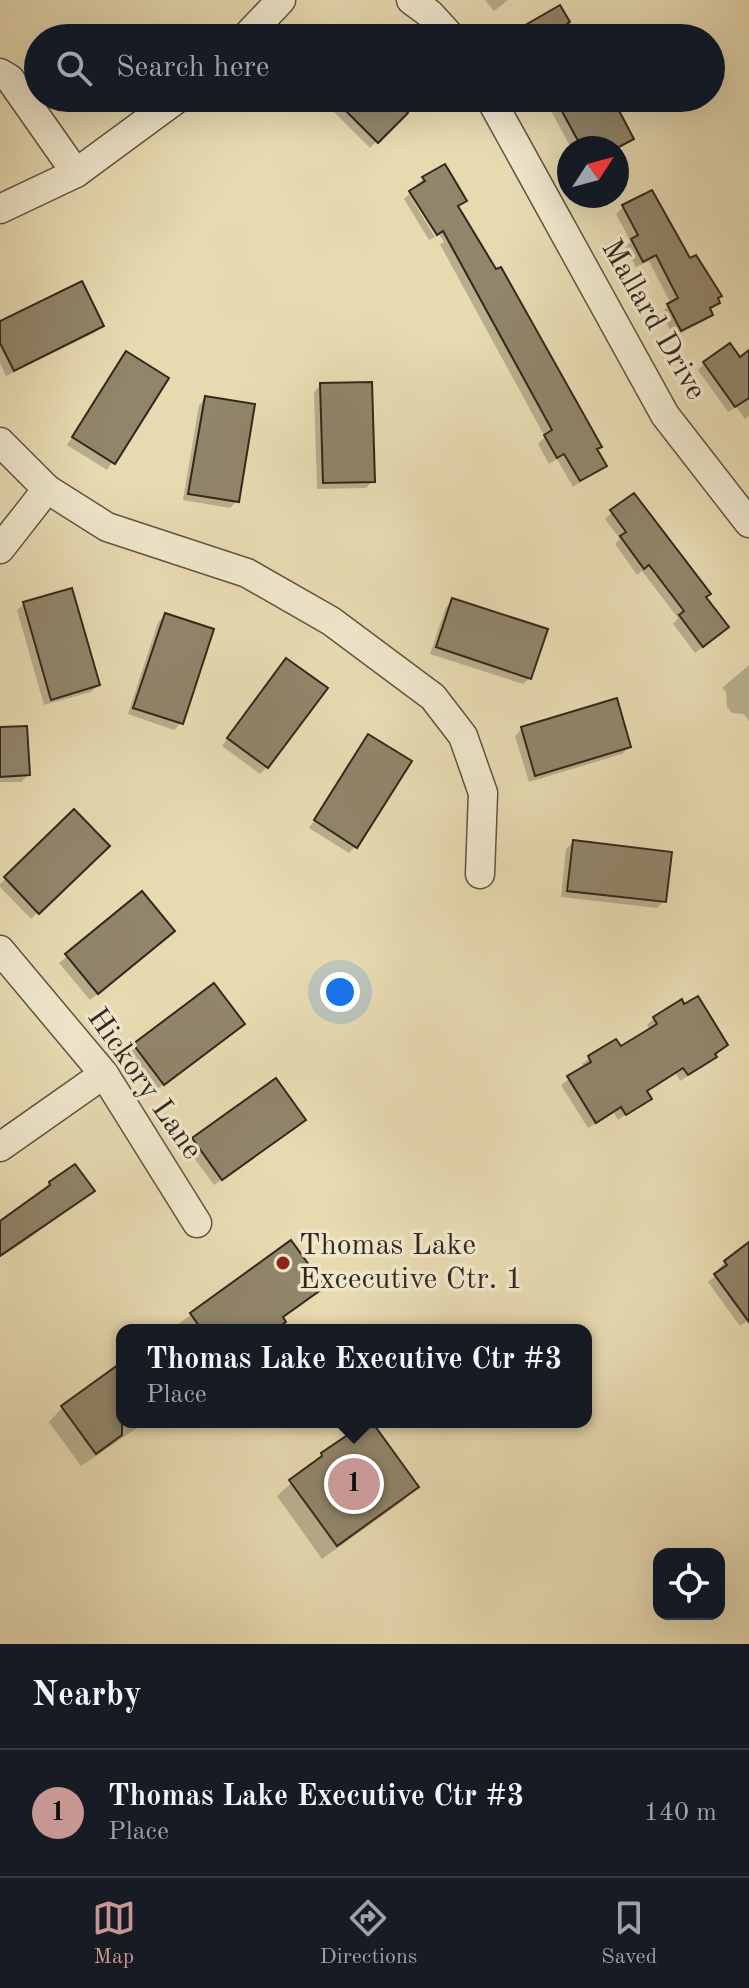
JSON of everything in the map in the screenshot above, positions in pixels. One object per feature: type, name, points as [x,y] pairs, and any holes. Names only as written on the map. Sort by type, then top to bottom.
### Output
[{"type":"street","points":[[258,24],[281,0]]},
{"type":"street","points":[[411,0],[439,24]]},
{"type":"street","points":[[0,73],[10,79],[24,99]]},
{"type":"street","points":[[33,112],[76,173]]},
{"type":"street","points":[[0,209],[76,173],[159,112]]},
{"type":"street","name":"Mallard Drive","points":[[498,112],[665,415],[749,523]]},
{"type":"street","points":[[0,442],[47,489],[107,527],[247,573],[331,621],[433,697],[463,736],[483,793],[480,874]]},
{"type":"street","points":[[0,549],[47,489]]},
{"type":"street","name":"Hickory Lane","points":[[0,950],[104,1074],[197,1223]]},
{"type":"street","points":[[0,1147],[104,1074]]},
{"type":"building","points":[[560,5],[570,22],[567,24],[527,24]]},
{"type":"building","points":[[347,112],[408,113],[378,143]]},
{"type":"building","points":[[562,112],[620,112],[634,139],[629,142],[629,136],[575,136]]},
{"type":"building","points":[[445,164],[467,201],[458,206],[496,269],[501,267],[602,447],[597,449],[607,466],[580,481],[564,454],[557,458],[544,435],[552,430],[443,231],[437,235],[409,191],[425,181],[422,177]]},
{"type":"building","points":[[652,190],[690,258],[696,255],[722,296],[718,298],[720,303],[710,308],[713,315],[681,331],[667,304],[678,298],[656,255],[643,262],[631,239],[638,235],[624,208],[629,208],[629,202]]},
{"type":"building","points":[[82,281],[104,326],[14,371],[0,343],[0,321]]},
{"type":"building","points":[[730,343],[740,357],[749,350],[749,398],[735,407],[703,362]]},
{"type":"building","points":[[126,351],[169,378],[115,464],[72,437]]},
{"type":"building","points":[[372,382],[375,482],[323,483],[320,383]]},
{"type":"building","points":[[205,396],[255,404],[239,502],[188,494]]},
{"type":"building","points":[[634,493],[711,594],[706,597],[729,627],[703,647],[679,615],[684,611],[649,565],[644,569],[620,536],[626,532],[610,510]]},
{"type":"building","points":[[72,588],[100,685],[51,700],[23,602]]},
{"type":"building","points":[[452,598],[548,629],[531,679],[436,647]]},
{"type":"building","points":[[165,613],[214,629],[183,724],[133,708]]},
{"type":"building","points":[[286,658],[328,688],[268,768],[227,738]]},
{"type":"building","points":[[617,698],[631,747],[535,776],[521,727]]},
{"type":"building","points":[[27,726],[30,775],[0,777],[0,727]]},
{"type":"building","points":[[368,734],[412,761],[357,848],[314,820]]},
{"type":"building","points":[[74,809],[110,846],[39,914],[4,877]]},
{"type":"building","points":[[573,840],[672,852],[666,902],[567,891]]},
{"type":"building","points":[[142,891],[175,931],[98,994],[65,954]]},
{"type":"building","points":[[214,983],[245,1024],[164,1085],[133,1044]]},
{"type":"building","points":[[698,996],[728,1045],[715,1054],[717,1057],[688,1075],[683,1068],[647,1091],[652,1099],[626,1115],[621,1107],[596,1123],[567,1076],[591,1062],[588,1056],[616,1039],[621,1046],[657,1024],[653,1017],[682,999],[684,1004]]},
{"type":"building","points":[[276,1078],[306,1120],[222,1180],[192,1138]]},
{"type":"building","points":[[75,1164],[95,1191],[0,1256],[0,1221]]},
{"type":"building","name":"Thomas Lake Excecutive Ctr. 1","points":[[291,1240],[325,1287],[283,1317],[286,1322],[283,1324],[198,1324],[190,1313]]},
{"type":"building","points":[[749,1242],[749,1322],[714,1274],[727,1265],[724,1261]]},
{"type":"building","points":[[116,1366],[116,1428],[122,1428],[122,1435],[96,1454],[61,1406]]},
{"type":"building","points":[[358,1428],[376,1428],[419,1487],[337,1546],[289,1480],[322,1456],[321,1453]]},
{"type":"place","name":"Thomas Lake Excecutive Ctr. 1","points":[[283,1263]]},
{"type":"place","name":"Thomas Lake Executive Ctr #3","points":[[354,1484]]}]
